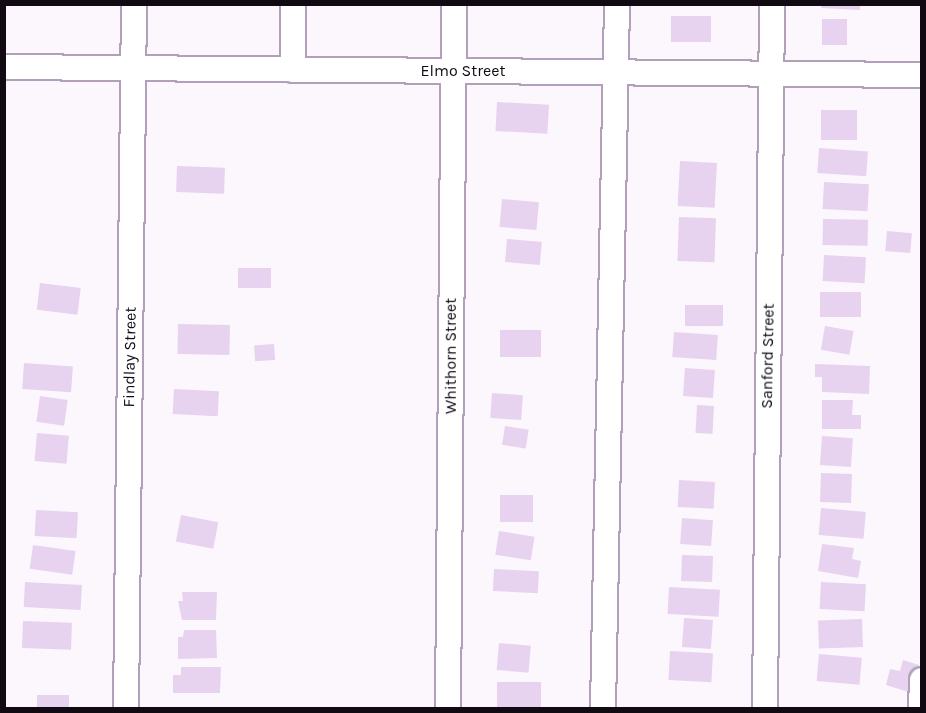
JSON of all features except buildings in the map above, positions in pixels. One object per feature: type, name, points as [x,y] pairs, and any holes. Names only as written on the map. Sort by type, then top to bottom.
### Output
[{"type":"street","name":"Findlay Street","points":[[126,708],[134,4]]},
{"type":"street","points":[[293,4],[293,70]]},
{"type":"street","name":"Whithorn Street","points":[[448,708],[454,4]]},
{"type":"street","points":[[603,708],[617,4]]},
{"type":"street","name":"Sanford Street","points":[[765,708],[772,4]]},
{"type":"street","name":"Elmo Street","points":[[4,67],[921,75]]},
{"type":"street","points":[[921,680],[921,708]]}]
